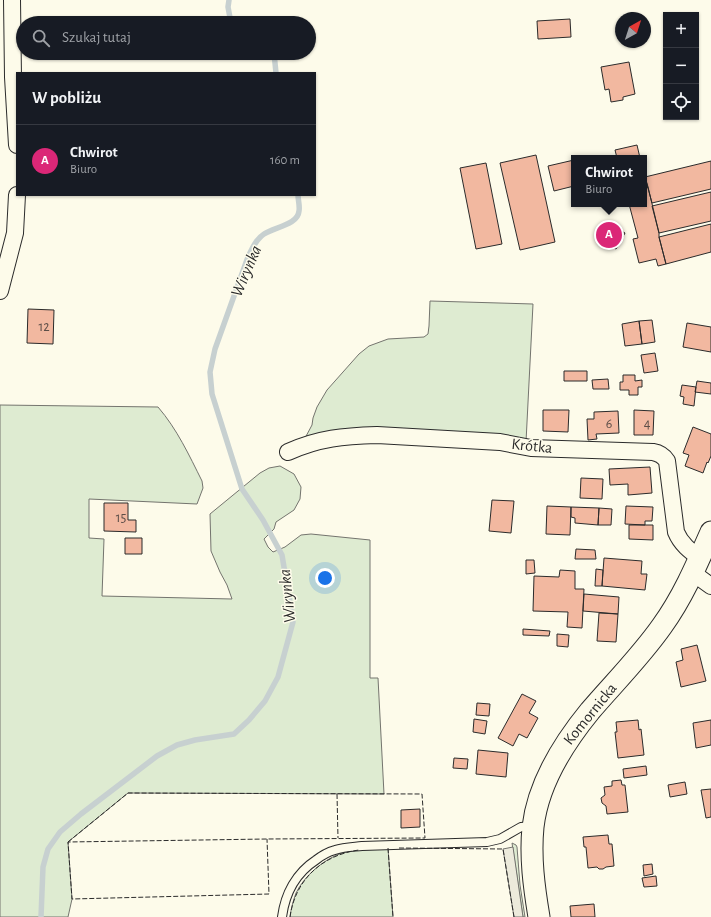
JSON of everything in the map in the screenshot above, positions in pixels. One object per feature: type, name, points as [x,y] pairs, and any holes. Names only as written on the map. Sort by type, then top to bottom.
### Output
[{"type":"street","points":[[12,0],[13,77],[16,128]]},
{"type":"street","points":[[0,291],[15,233],[17,196]]},
{"type":"street","name":"Krótka","points":[[288,452],[313,442],[327,439],[377,435],[500,442],[531,448],[658,453],[667,461],[678,538],[685,546],[711,586]]},
{"type":"street","name":"Komornicka","points":[[539,917],[535,893],[532,854],[533,826],[539,798],[550,771],[565,745],[581,722],[646,647],[663,625],[697,566],[711,532]]},
{"type":"lane","points":[[282,917],[286,898],[299,874],[309,865],[333,850],[362,846],[487,842],[500,839],[521,827],[533,826]]},
{"type":"green space","points":[[430,301],[533,304],[526,442],[304,440],[312,425],[317,407],[327,390],[359,354],[369,346],[388,339],[424,337],[428,334]]},
{"type":"green space","points":[[0,405],[158,407],[177,433],[202,481],[203,488],[197,504],[89,499],[89,538],[104,539],[102,596],[232,599],[211,551],[210,514],[260,473],[269,468],[280,466],[294,474],[301,487],[300,499],[294,510],[276,522],[274,529],[264,539],[268,547],[273,552],[285,547],[301,535],[311,534],[370,540],[370,678],[378,678],[384,794],[128,793],[68,842],[72,899],[68,917],[0,917]]},
{"type":"green space","points":[[512,843],[517,847],[520,885],[525,917],[523,917]]},
{"type":"green space","points":[[388,848],[393,917],[290,917],[296,893],[304,880],[309,874],[328,859],[342,853]]},
{"type":"shaded area","points":[[513,847],[523,917],[514,917],[503,849]]},
{"type":"building","points":[[570,19],[571,37],[538,39],[537,21]]},
{"type":"building","points":[[629,62],[635,94],[623,97],[623,100],[611,102],[609,89],[605,90],[601,67]]},
{"type":"building","points":[[637,145],[639,155],[616,155],[615,150]]},
{"type":"building","points":[[536,155],[555,242],[520,250],[500,163]]},
{"type":"building","points":[[571,161],[571,187],[554,191],[548,166]]},
{"type":"building","points":[[711,161],[711,189],[652,203],[647,184],[647,177]]},
{"type":"building","points":[[486,163],[502,244],[476,249],[460,168]]},
{"type":"building","points":[[647,187],[666,264],[658,266],[656,259],[639,263],[633,239],[638,238],[630,207],[647,207]]},
{"type":"building","points":[[711,192],[711,221],[659,233],[652,206]]},
{"type":"building","points":[[605,222],[625,233],[616,249],[596,238]]},
{"type":"building","points":[[711,224],[711,252],[666,264],[659,237]]},
{"type":"building","points":[[28,309],[54,310],[53,344],[27,343]]},
{"type":"building","points":[[652,320],[655,342],[642,344],[639,321]]},
{"type":"building","points":[[639,321],[642,344],[625,346],[622,324]]},
{"type":"building","points":[[687,323],[711,327],[711,352],[683,347]]},
{"type":"building","points":[[655,353],[658,371],[644,373],[641,355]]},
{"type":"building","points":[[564,371],[587,371],[587,381],[564,381]]},
{"type":"building","points":[[623,375],[635,375],[635,381],[642,380],[642,387],[638,387],[638,395],[629,395],[629,390],[620,390],[620,382],[623,382]]},
{"type":"building","points":[[608,379],[609,389],[593,389],[592,380]]},
{"type":"building","points":[[697,381],[711,383],[711,394],[695,392]]},
{"type":"building","points":[[682,385],[696,387],[694,406],[683,404],[684,397],[680,396]]},
{"type":"building","points":[[543,410],[569,410],[568,432],[543,431]]},
{"type":"building","points":[[634,410],[654,411],[653,435],[634,435]]},
{"type":"building","points":[[618,411],[619,433],[596,434],[597,439],[588,440],[587,419],[594,419],[594,412]]},
{"type":"building","points":[[693,427],[711,434],[711,456],[703,473],[685,466],[689,455],[683,453]]},
{"type":"building","points":[[650,467],[652,493],[628,495],[628,484],[610,485],[609,469]]},
{"type":"building","points":[[581,478],[603,479],[602,499],[580,498]]},
{"type":"building","points":[[492,500],[514,501],[511,533],[489,531]]},
{"type":"building","points":[[104,503],[128,503],[128,520],[136,520],[136,532],[104,531]]},
{"type":"building","points":[[547,506],[571,507],[570,535],[546,534]]},
{"type":"building","points":[[626,506],[653,507],[652,521],[645,521],[645,525],[625,524]]},
{"type":"building","points":[[571,507],[599,508],[598,525],[575,523],[575,518],[571,517]]},
{"type":"building","points":[[599,508],[612,509],[611,525],[598,525]]},
{"type":"building","points":[[629,525],[653,525],[653,540],[629,539]]},
{"type":"building","points":[[125,538],[142,538],[142,554],[125,554]]},
{"type":"building","points":[[576,549],[595,550],[596,559],[575,559]]},
{"type":"building","points":[[604,558],[642,561],[641,574],[647,574],[645,590],[602,586]]},
{"type":"building","points":[[526,560],[534,560],[535,573],[526,574]]},
{"type":"building","points":[[596,569],[603,570],[602,586],[595,586]]},
{"type":"building","points":[[560,570],[575,571],[575,589],[584,589],[582,628],[567,627],[568,612],[533,611],[534,576],[559,577]]},
{"type":"building","points":[[584,594],[619,597],[618,614],[583,611]]},
{"type":"building","points":[[599,613],[618,614],[616,642],[597,641]]},
{"type":"building","points":[[523,629],[550,631],[549,636],[523,635]]},
{"type":"building","points":[[557,634],[569,635],[568,647],[557,646]]},
{"type":"building","points":[[697,645],[706,681],[681,687],[676,662],[683,660],[681,649]]},
{"type":"building","points":[[522,694],[536,701],[529,713],[538,718],[527,738],[519,734],[513,746],[498,738]]},
{"type":"building","points":[[477,703],[490,704],[489,716],[476,715]]},
{"type":"building","points":[[474,719],[487,721],[485,734],[473,732]]},
{"type":"building","points":[[638,720],[639,730],[641,729],[644,755],[618,758],[615,732],[617,732],[616,722]]},
{"type":"building","points":[[711,720],[711,745],[696,748],[693,723]]},
{"type":"building","points":[[478,750],[508,753],[506,777],[476,774]]},
{"type":"building","points":[[454,758],[468,759],[467,769],[453,768]]},
{"type":"building","points":[[646,766],[647,775],[624,778],[623,769]]},
{"type":"building","points":[[621,780],[622,785],[625,785],[628,812],[607,814],[606,806],[602,803],[601,798],[605,795],[604,787],[612,786],[612,781]]},
{"type":"building","points":[[685,782],[687,794],[670,797],[668,785]]},
{"type":"building","points":[[711,789],[711,817],[706,818],[701,790]]},
{"type":"building","points":[[420,809],[420,827],[401,828],[401,810]]},
{"type":"building","points":[[608,835],[609,844],[612,844],[614,866],[603,869],[599,869],[597,867],[588,868],[586,847],[584,847],[583,837]]},
{"type":"building","points":[[652,864],[653,874],[644,876],[643,865]]},
{"type":"building","points":[[656,876],[657,886],[644,887],[642,878]]},
{"type":"building","points":[[594,904],[595,917],[571,917],[570,906]]},
{"type":"waterway","name":"Wirynka","points":[[229,0],[228,7],[230,16]]},
{"type":"waterway","name":"Wirynka","points":[[275,60],[276,72]]},
{"type":"waterway","name":"Wirynka","points":[[41,917],[43,867],[48,849],[60,832],[81,814],[157,756],[177,745],[195,740],[234,734],[249,720],[265,701],[278,677],[293,622],[282,555],[263,520],[242,489],[212,394],[210,372],[215,349],[248,257],[256,241],[264,234],[295,220],[299,211],[298,196]]},
{"type":"fence","points":[[68,842],[128,793],[422,794],[425,838],[267,839],[68,842],[72,899],[269,894],[267,839]]},
{"type":"fence","points":[[337,794],[338,838]]},
{"type":"fence","points":[[388,848],[393,917]]},
{"type":"fence","points":[[399,848],[503,849],[514,917]]},
{"type":"fence","points":[[290,917],[298,892],[304,881],[312,872],[333,857],[359,850]]},
{"type":"place","name":"Chwirot","points":[[609,235]]}]
